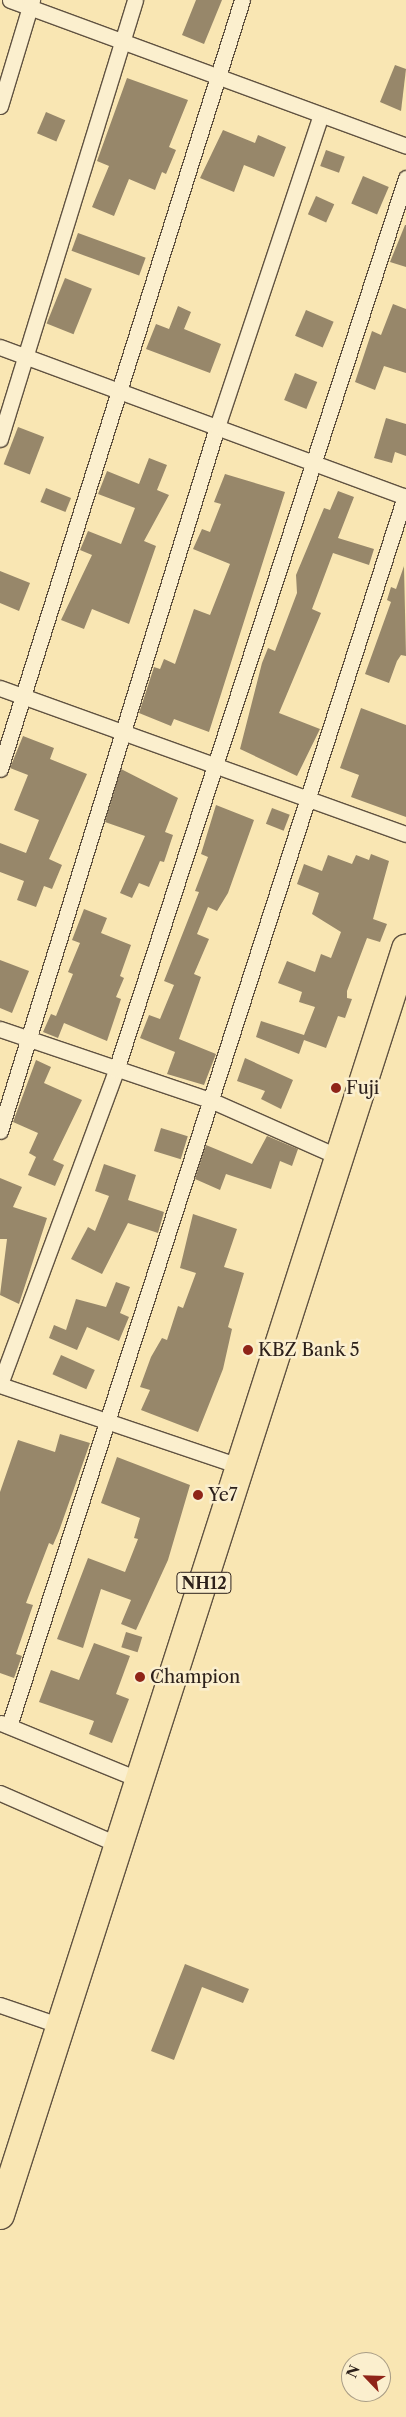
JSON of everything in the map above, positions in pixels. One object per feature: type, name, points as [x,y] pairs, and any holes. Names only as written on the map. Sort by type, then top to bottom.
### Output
[{"type":"highway","name":"NH12","points":[[0,2215],[242,1467],[406,949]]},
{"type":"street","points":[[10,0],[31,3],[122,42],[320,117],[406,146]]},
{"type":"street","points":[[0,439],[135,0]]},
{"type":"street","points":[[0,769],[242,0]]},
{"type":"street","points":[[0,106],[31,3]]},
{"type":"street","points":[[0,1131],[217,427],[320,117]]},
{"type":"street","points":[[242,1467],[0,1385],[116,1070],[311,460],[406,178]]},
{"type":"street","points":[[0,347],[24,359],[119,391],[406,496],[107,1421],[5,1724],[140,1780]]},
{"type":"street","points":[[0,688],[123,729],[214,765],[309,796],[406,834]]},
{"type":"street","points":[[0,1029],[30,1038],[116,1070],[210,1100],[341,1158]]},
{"type":"street","points":[[0,1793],[119,1846]]},
{"type":"street","points":[[0,2005],[61,2026]]},
{"type":"building","points":[[196,0],[222,0],[204,44],[182,35]]},
{"type":"building","points":[[395,65],[406,69],[401,111],[380,102]]},
{"type":"building","points":[[127,78],[188,100],[169,147],[176,150],[166,174],[162,172],[155,190],[129,179],[114,216],[92,207],[109,166],[97,161]]},
{"type":"building","points":[[46,112],[65,120],[56,141],[37,133]]},
{"type":"building","points":[[223,130],[255,143],[258,135],[286,147],[274,177],[244,165],[234,192],[200,178]]},
{"type":"building","points":[[326,150],[345,157],[339,173],[320,166]]},
{"type":"building","points":[[363,176],[389,187],[377,215],[351,204]]},
{"type":"building","points":[[316,196],[334,204],[326,222],[308,214]]},
{"type":"building","points":[[406,225],[406,267],[390,262]]},
{"type":"building","points":[[78,233],[146,258],[139,275],[72,251]]},
{"type":"building","points":[[65,278],[92,289],[74,334],[47,323]]},
{"type":"building","points":[[393,304],[406,309],[406,373],[384,366],[375,390],[355,382],[372,331],[381,335]]},
{"type":"building","points":[[178,306],[191,312],[184,329],[221,344],[210,373],[146,349],[156,324],[169,329]]},
{"type":"building","points":[[306,310],[334,322],[323,347],[295,336]]},
{"type":"building","points":[[295,373],[317,382],[306,409],[284,400]]},
{"type":"building","points":[[386,418],[406,424],[406,456],[395,452],[392,463],[374,458]]},
{"type":"building","points":[[18,427],[44,437],[30,474],[4,464]]},
{"type":"building","points":[[149,458],[167,465],[157,490],[169,495],[144,541],[156,546],[129,624],[92,609],[84,629],[61,620],[92,555],[80,550],[88,531],[121,544],[135,508],[98,494],[107,471],[139,484]]},
{"type":"building","points":[[225,474],[285,492],[209,732],[174,719],[171,726],[139,713],[154,667],[160,669],[164,659],[175,664],[194,609],[210,615],[230,564],[193,549],[202,529],[210,532],[221,504],[214,502]]},
{"type":"building","points":[[46,488],[71,498],[65,512],[40,502]]},
{"type":"building","points":[[338,491],[354,497],[338,538],[374,549],[369,565],[333,553],[312,609],[321,613],[279,713],[320,729],[297,776],[240,749],[262,663],[268,648],[275,651],[297,593],[296,575],[324,508],[330,510]]},
{"type":"building","points":[[404,566],[406,656],[401,655],[397,661],[389,683],[365,674],[391,602],[387,600],[391,587],[396,589]]},
{"type":"building","points":[[0,571],[30,583],[19,611],[0,603]]},
{"type":"building","points":[[361,708],[406,725],[406,817],[351,797],[359,775],[340,768]]},
{"type":"building","points":[[23,736],[54,748],[50,759],[87,774],[49,859],[62,865],[52,889],[44,886],[36,907],[17,900],[24,881],[0,872],[0,843],[26,853],[39,820],[14,810],[28,775],[10,768]]},
{"type":"building","points":[[121,769],[178,798],[165,832],[173,835],[164,862],[160,861],[149,887],[139,883],[132,898],[120,893],[145,836],[105,822]]},
{"type":"building","points":[[216,805],[254,820],[228,893],[217,911],[208,907],[197,934],[209,939],[194,974],[201,977],[179,1039],[216,1054],[204,1085],[167,1074],[175,1052],[140,1038],[149,1015],[160,1019],[174,985],[164,981],[199,892],[195,891],[208,857],[201,854]]},
{"type":"building","points":[[272,808],[290,815],[284,831],[266,824]]},
{"type":"building","points":[[371,854],[389,861],[373,919],[387,924],[380,942],[367,938],[347,991],[347,998],[352,999],[345,1018],[338,1016],[326,1048],[304,1040],[299,1054],[256,1037],[261,1021],[304,1035],[315,1007],[299,1002],[302,992],[278,983],[287,961],[315,972],[321,954],[331,958],[341,932],[312,914],[319,893],[297,884],[304,864],[322,871],[328,855],[352,864],[356,855],[369,860]]},
{"type":"building","points":[[84,909],[107,918],[101,933],[131,945],[120,976],[124,978],[116,997],[121,999],[107,1041],[64,1023],[58,1038],[43,1032],[51,1014],[56,1016],[73,974],[68,972],[80,943],[72,940]]},
{"type":"building","points":[[0,960],[29,971],[12,1013],[0,1008]]},
{"type":"building","points":[[245,1058],[293,1080],[281,1109],[261,1099],[265,1091],[237,1081]]},
{"type":"building","points":[[36,1060],[51,1067],[44,1083],[82,1100],[53,1160],[64,1165],[55,1186],[28,1175],[36,1157],[29,1153],[38,1133],[13,1122]]},
{"type":"building","points":[[161,1128],[188,1136],[181,1159],[154,1151]]},
{"type":"building","points":[[267,1136],[298,1149],[292,1166],[280,1161],[271,1189],[226,1174],[220,1190],[195,1179],[206,1145],[252,1164]]},
{"type":"building","points":[[104,1164],[136,1175],[128,1200],[164,1212],[158,1233],[128,1223],[102,1274],[71,1259],[88,1227],[95,1231],[109,1196],[95,1191]]},
{"type":"building","points":[[0,1178],[22,1187],[13,1207],[47,1218],[19,1304],[0,1295],[7,1239],[0,1239]]},
{"type":"building","points":[[193,1214],[237,1229],[224,1267],[244,1273],[228,1327],[232,1329],[223,1369],[198,1432],[141,1410],[150,1390],[140,1387],[151,1357],[162,1338],[167,1340],[178,1306],[183,1308],[196,1273],[180,1268]]},
{"type":"building","points":[[116,1282],[130,1287],[120,1313],[129,1317],[119,1341],[87,1327],[77,1350],[49,1338],[54,1325],[66,1330],[76,1299],[106,1307]]},
{"type":"building","points":[[61,1355],[95,1370],[86,1389],[52,1374]]},
{"type":"building","points":[[60,1434],[90,1443],[59,1531],[53,1545],[49,1543],[26,1603],[33,1605],[16,1654],[22,1656],[14,1678],[0,1673],[0,1492],[18,1440],[55,1452]]},
{"type":"building","points":[[117,1457],[190,1485],[168,1560],[136,1630],[121,1624],[131,1600],[101,1589],[83,1648],[57,1639],[88,1558],[125,1572],[138,1539],[134,1538],[140,1518],[101,1503]]},
{"type":"building","points":[[126,1632],[142,1637],[138,1652],[121,1647]]},
{"type":"building","points":[[94,1643],[130,1656],[116,1694],[129,1699],[112,1743],[89,1734],[94,1721],[39,1702],[51,1670],[79,1680]]},
{"type":"building","points":[[185,1964],[249,1989],[243,2003],[202,1987],[174,2060],[151,2051]]},
{"type":"place","name":"Fuji","points":[[336,1088]]},
{"type":"place","name":"KBZ Bank 5","points":[[248,1350]]},
{"type":"place","name":"Ye7","points":[[198,1495]]},
{"type":"place","name":"Champion","points":[[140,1677]]}]
